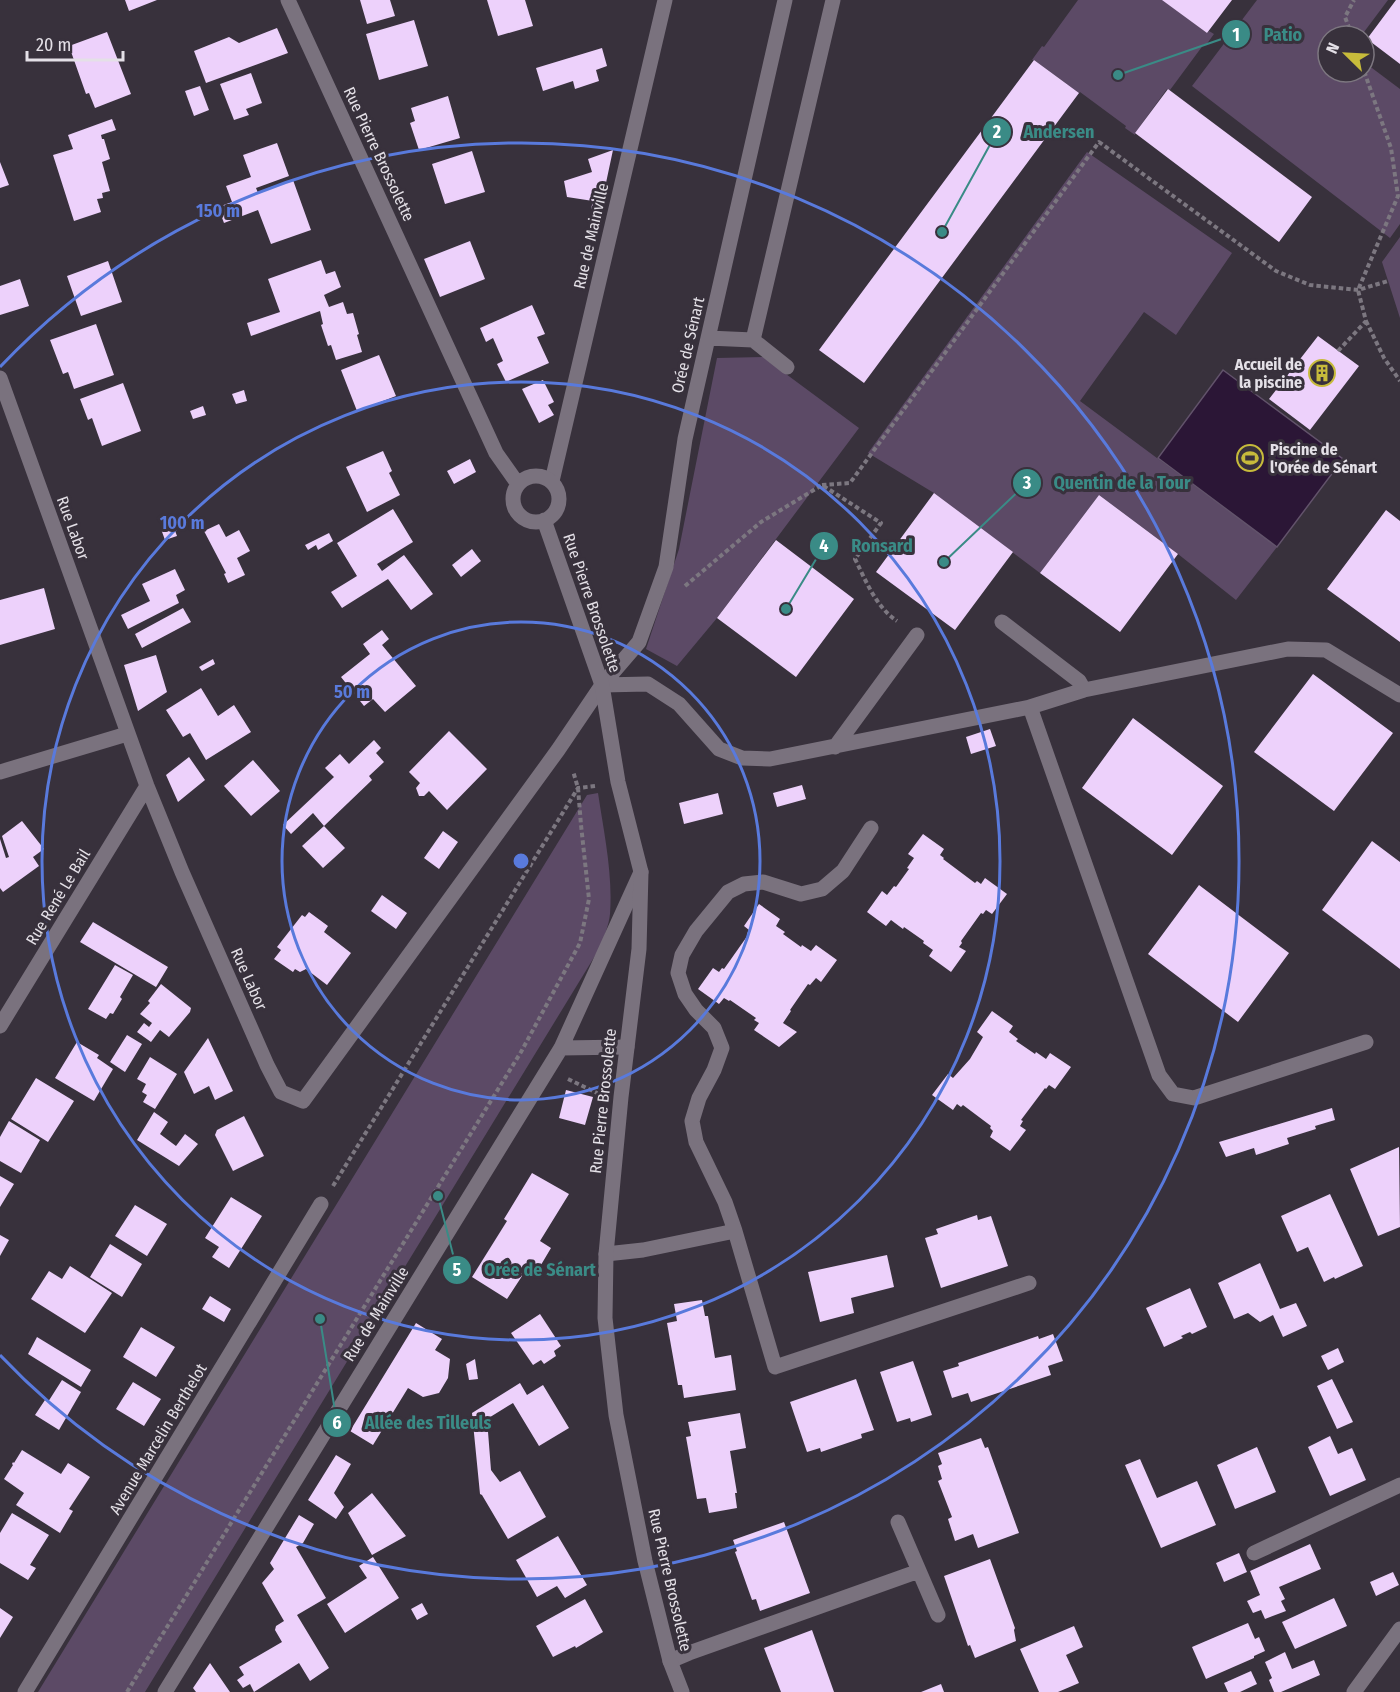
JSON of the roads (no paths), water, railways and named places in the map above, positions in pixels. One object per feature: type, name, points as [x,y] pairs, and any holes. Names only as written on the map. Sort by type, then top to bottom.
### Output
[{"type":"street","name":"Rue Pierre Brossolette","points":[[288,0],[496,453],[519,484],[514,490],[513,498],[523,518],[537,522],[551,516],[556,510],[559,495],[552,481]]},
{"type":"street","name":"Rue de Mainville","points":[[552,481],[665,0]]},
{"type":"street","name":"Orée de Sénart","points":[[602,685],[639,642],[666,567],[685,439],[785,0]]},
{"type":"street","points":[[753,340],[833,0]]},
{"type":"street","points":[[708,338],[753,340],[788,367]]},
{"type":"street","name":"Rue Labor","points":[[0,378],[147,786],[182,872],[281,1092],[303,1101],[558,750],[602,685]]},
{"type":"street","points":[[519,484],[531,476],[545,477],[552,481]]},
{"type":"street","name":"Rue Pierre Brossolette","points":[[544,520],[602,685],[618,782],[641,872],[639,949],[621,1097],[606,1254],[605,1318],[616,1415],[645,1561],[670,1661],[682,1692]]},
{"type":"street","points":[[1002,622],[1079,681],[1084,690]]},
{"type":"street","points":[[835,747],[917,635]]},
{"type":"street","points":[[602,685],[648,684],[679,704],[719,749],[742,758],[770,759],[1030,707],[1084,690],[1288,649],[1326,650],[1400,695]]},
{"type":"street","points":[[1030,707],[1159,1075],[1173,1094],[1194,1098],[1366,1042]]},
{"type":"street","points":[[0,772],[127,734]]},
{"type":"street","name":"Rue René Le Bail","points":[[0,1026],[147,786]]},
{"type":"street","points":[[871,828],[843,870],[822,889],[801,894],[763,882],[744,884],[728,892],[696,931],[682,955],[678,973],[685,994],[696,1010],[714,1028],[722,1048],[714,1070],[699,1098],[692,1121],[696,1142],[735,1231],[775,1367],[1029,1282]]},
{"type":"street","name":"Rue de Mainville","points":[[165,1692],[561,1048],[641,872]]},
{"type":"street","points":[[561,1048],[627,1047]]},
{"type":"street","name":"Avenue Marcelin Berthelot","points":[[25,1692],[321,1204]]},
{"type":"street","points":[[606,1254],[642,1250],[735,1231]]},
{"type":"street","points":[[1254,1553],[1400,1485]]},
{"type":"street","points":[[898,1522],[938,1615]]},
{"type":"street","points":[[670,1661],[919,1571]]},
{"type":"street","points":[[1354,1692],[1400,1629]]},
{"type":"place","name":"Patio","points":[[1118,75]]},
{"type":"place","name":"Andersen","points":[[942,232]]},
{"type":"place","name":"Accueil de la piscine","points":[[1322,373]]},
{"type":"place","name":"Piscine de l'Orée de Sénart","points":[[1250,458]]},
{"type":"place","name":"Quentin de la Tour","points":[[944,562]]},
{"type":"place","name":"Ronsard","points":[[786,609]]},
{"type":"place","name":"Orée de Sénart","points":[[438,1196]]},
{"type":"place","name":"Allée des Tilleuls","points":[[320,1319]]}]
